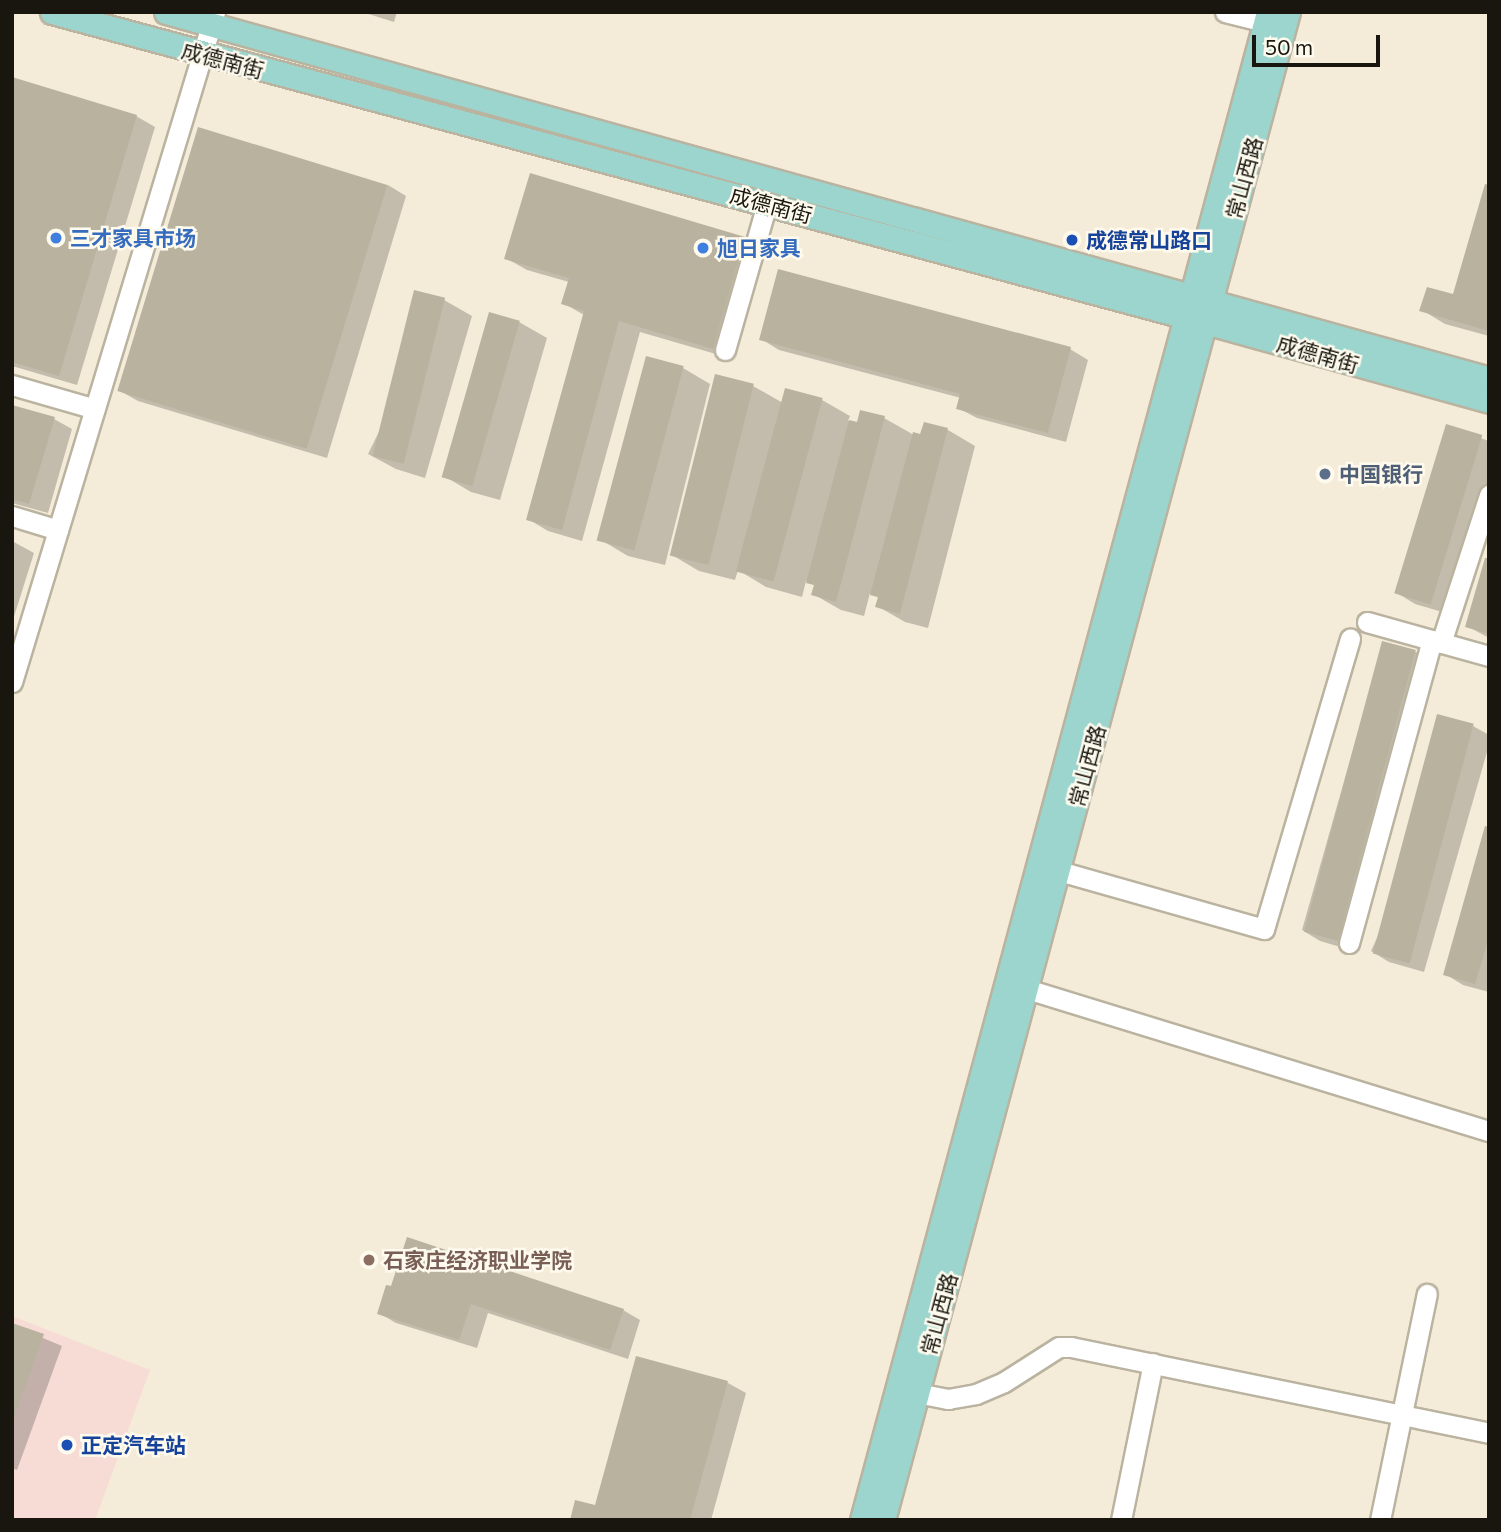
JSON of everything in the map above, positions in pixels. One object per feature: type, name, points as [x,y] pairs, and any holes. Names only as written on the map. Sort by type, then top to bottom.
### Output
[{"type":"main road","name":"成德南街","points":[[52,12],[202,55],[767,204],[1489,379]]},
{"type":"main road","name":"成德南街","points":[[166,12],[213,18],[1199,309],[1489,401]]},
{"type":"main road","name":"常山西路","points":[[862,1520],[1199,309],[1289,12]]},
{"type":"main road","name":"常山西路","points":[[883,1520],[1059,871],[1199,309],[1267,17]]},
{"type":"street","points":[[1224,12],[1267,17]]},
{"type":"street","points":[[12,682],[213,18]]},
{"type":"street","points":[[725,350],[767,204]]},
{"type":"street","points":[[12,385],[95,409]]},
{"type":"street","points":[[1349,943],[1437,641],[1489,495]]},
{"type":"street","points":[[12,516],[58,530]]},
{"type":"street","points":[[1367,622],[1489,656]]},
{"type":"street","points":[[1059,871],[1264,929],[1350,638]]},
{"type":"street","points":[[1027,989],[1489,1131]]},
{"type":"street","points":[[1380,1520],[1427,1294]]},
{"type":"street","points":[[917,1393],[948,1399],[976,1394],[1004,1382],[1059,1347],[1153,1363],[1489,1433]]},
{"type":"street","points":[[1121,1520],[1153,1363]]},
{"type":"shaded area","name":"正定汽车站","points":[[12,1316],[150,1370],[95,1520],[12,1520]]},
{"type":"building","name":"三才家具市场","points":[[12,77],[137,115],[59,376],[12,362]]},
{"type":"building","points":[[198,127],[387,185],[307,449],[117,391]]},
{"type":"building","points":[[530,173],[745,237],[713,349],[619,321],[562,530],[526,520],[584,311],[561,304],[569,278],[504,259]]},
{"type":"building","points":[[1485,184],[1489,185],[1489,331],[1419,311],[1427,287],[1453,294]]},
{"type":"building","points":[[778,269],[1071,347],[1048,433],[956,409],[960,394],[759,340]]},
{"type":"building","points":[[414,290],[445,298],[404,464],[373,456]]},
{"type":"building","points":[[489,312],[520,321],[472,486],[442,477]]},
{"type":"building","points":[[646,356],[684,366],[634,551],[597,540]]},
{"type":"building","points":[[715,374],[754,384],[709,565],[670,555]]},
{"type":"building","points":[[785,388],[823,398],[773,582],[736,572]]},
{"type":"building","points":[[12,405],[55,417],[29,504],[12,499]]},
{"type":"building","points":[[860,410],[885,416],[836,602],[811,595],[814,585],[806,583],[849,420],[857,422]]},
{"type":"building","points":[[924,422],[948,428],[900,614],[875,607],[878,597],[870,595],[913,432],[920,434]]},
{"type":"building","points":[[1446,424],[1482,435],[1431,604],[1394,593]]},
{"type":"building","points":[[1485,558],[1489,558],[1489,634],[1465,627]]},
{"type":"building","points":[[1382,641],[1416,650],[1338,941],[1304,932]]},
{"type":"building","points":[[1437,714],[1474,724],[1410,963],[1373,954]]},
{"type":"building","points":[[1485,826],[1489,827],[1489,937],[1475,984],[1443,975]]},
{"type":"building","points":[[407,1237],[624,1309],[610,1350],[471,1304],[459,1340],[377,1314],[386,1285],[391,1286]]},
{"type":"building","points":[[12,1323],[44,1334],[14,1418],[12,1418]]},
{"type":"building","points":[[636,1356],[728,1381],[690,1520],[570,1520],[575,1500],[595,1505]]},
{"type":"place","name":"三才家具市场","points":[[56,238]]},
{"type":"place","name":"成德常山路口","points":[[1072,240]]},
{"type":"place","name":"旭日家具","points":[[703,248]]},
{"type":"place","name":"中国银行","points":[[1325,474]]},
{"type":"place","name":"石家庄经济职业学院","points":[[369,1260]]},
{"type":"place","name":"正定汽车站","points":[[67,1445]]}]
